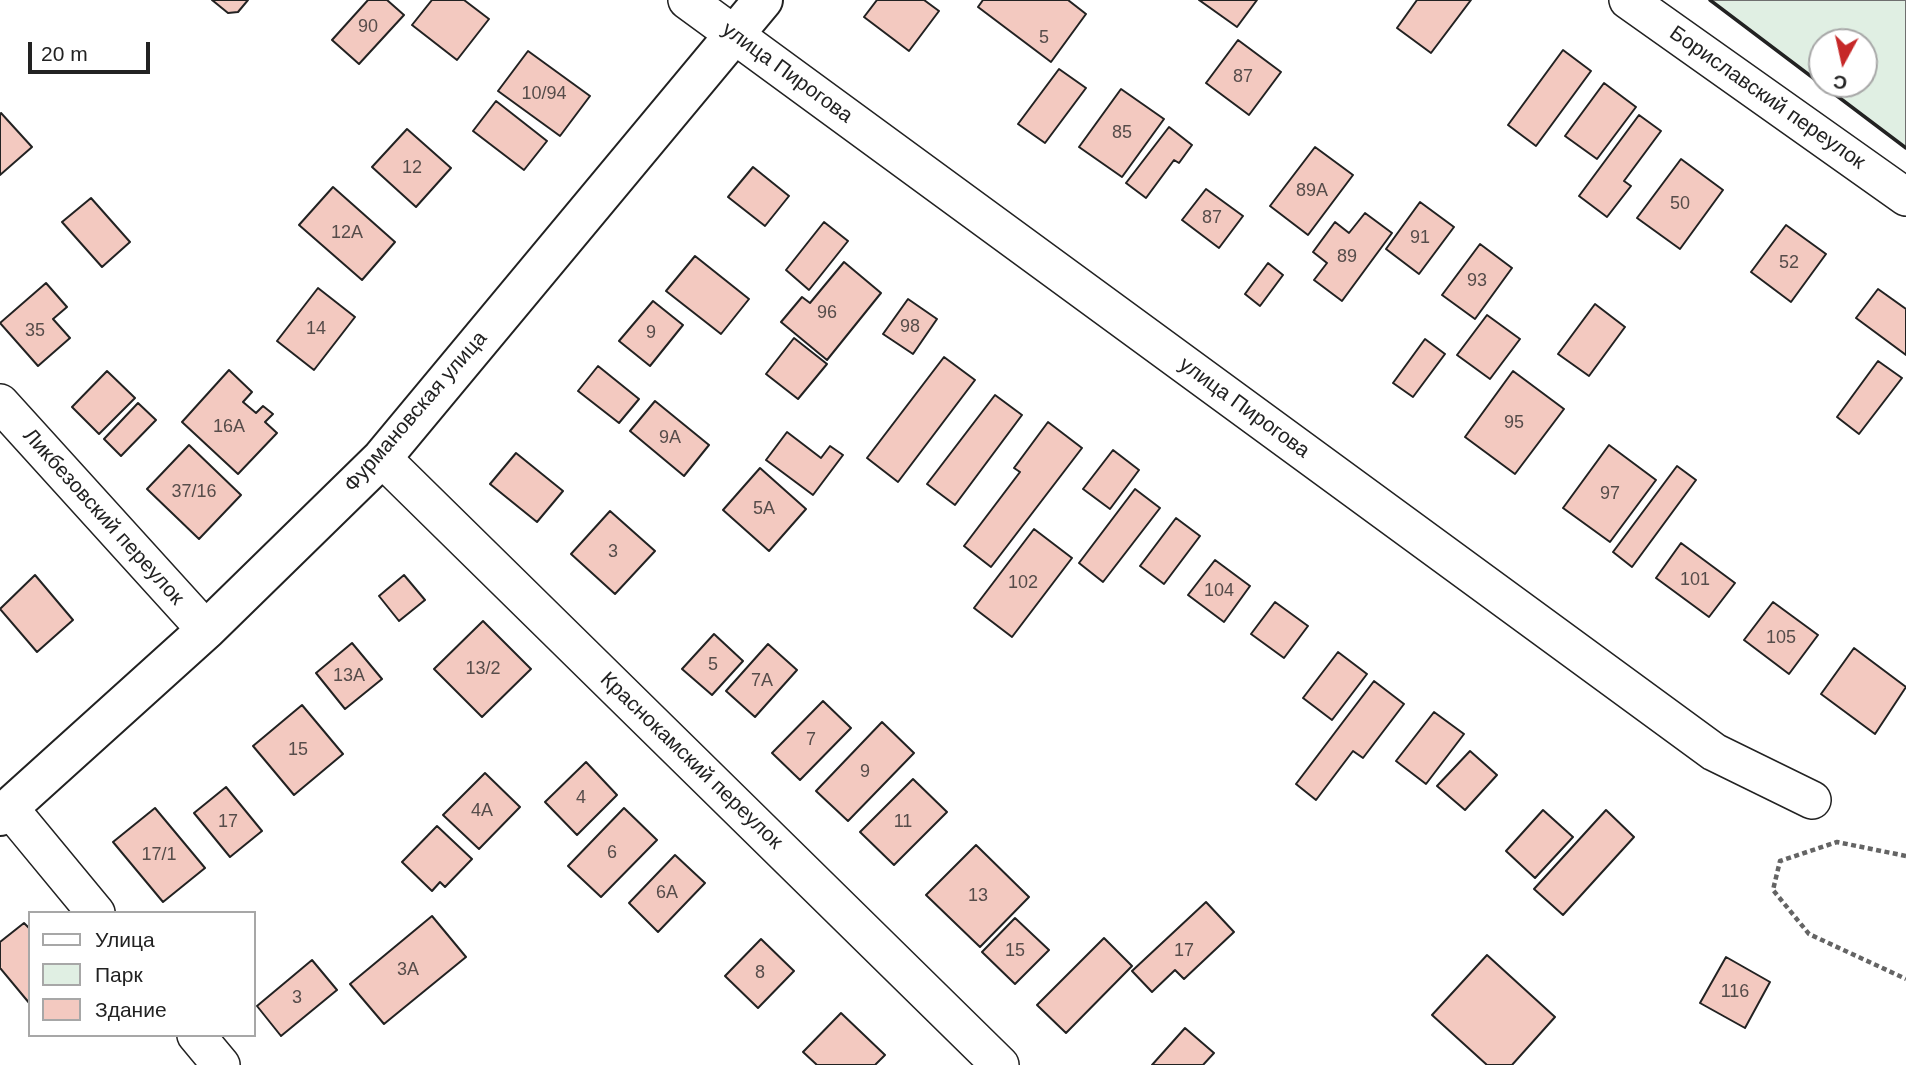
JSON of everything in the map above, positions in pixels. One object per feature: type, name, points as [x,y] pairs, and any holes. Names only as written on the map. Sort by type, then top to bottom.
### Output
[{"type":"street","name":"улица Пирогова","points":[[687,0],[1714,752],[1812,800]]},
{"type":"street","name":"Фурмановская улица","points":[[5,813],[206,631],[382,458],[763,0]]},
{"type":"street","name":"Бориславский переулок","points":[[1628,0],[1906,197]]},
{"type":"street","name":"Ликбезовский переулок","points":[[0,403],[206,631]]},
{"type":"street","name":"Краснокамский переулок","points":[[382,458],[1000,1065]]},
{"type":"street","points":[[5,813],[94,911]]},
{"type":"street","points":[[198,1037],[221,1065]]},
{"type":"path","points":[[1906,856],[1837,842],[1780,861],[1773,890],[1809,934],[1906,979]]},
{"type":"green space","points":[[1710,0],[1906,0],[1906,148],[1840,98],[1878,98],[1878,28],[1808,28],[1808,74]]},
{"type":"building","points":[[212,0],[248,0],[238,12],[228,13]]},
{"type":"building","points":[[368,0],[387,0],[404,15],[359,64],[332,40]]},
{"type":"building","points":[[432,0],[464,0],[489,19],[457,60],[412,25]]},
{"type":"building","points":[[877,0],[924,0],[939,11],[909,51],[864,17]]},
{"type":"building","points":[[983,0],[1068,0],[1086,14],[1051,62],[978,7]]},
{"type":"building","points":[[1199,0],[1257,0],[1237,27]]},
{"type":"building","points":[[1417,0],[1471,0],[1431,53],[1397,28]]},
{"type":"building","points":[[1238,40],[1281,72],[1249,115],[1206,83]]},
{"type":"building","points":[[1563,50],[1591,71],[1536,146],[1508,125]]},
{"type":"building","points":[[528,51],[590,96],[560,136],[498,91]]},
{"type":"building","points":[[1059,69],[1086,88],[1045,143],[1018,124]]},
{"type":"building","points":[[1604,83],[1636,107],[1597,159],[1565,136]]},
{"type":"building","points":[[1121,89],[1164,119],[1122,177],[1079,147]]},
{"type":"building","points":[[496,101],[547,141],[524,170],[473,131]]},
{"type":"building","points":[[1,113],[32,147],[0,175],[0,115]]},
{"type":"building","points":[[1639,115],[1661,131],[1624,181],[1631,186],[1607,217],[1579,196]]},
{"type":"building","points":[[1169,127],[1192,145],[1179,163],[1174,160],[1146,198],[1126,183]]},
{"type":"building","points":[[407,129],[451,168],[416,207],[372,167]]},
{"type":"building","points":[[1315,147],[1353,175],[1308,235],[1270,206]]},
{"type":"building","points":[[1681,159],[1723,190],[1680,249],[1637,218]]},
{"type":"building","points":[[753,167],[789,196],[765,226],[728,197]]},
{"type":"building","points":[[333,187],[395,242],[362,280],[299,225]]},
{"type":"building","points":[[1206,189],[1243,216],[1219,248],[1182,220]]},
{"type":"building","points":[[91,198],[130,242],[102,267],[62,222]]},
{"type":"building","points":[[1420,202],[1454,227],[1419,274],[1386,249]]},
{"type":"building","points":[[1365,213],[1392,233],[1342,301],[1314,280],[1327,263],[1313,252],[1335,222],[1349,233]]},
{"type":"building","points":[[824,222],[848,241],[809,290],[786,270]]},
{"type":"building","points":[[1786,225],[1826,254],[1791,302],[1751,272]]},
{"type":"building","points":[[1480,244],[1512,268],[1475,319],[1442,295]]},
{"type":"building","points":[[695,256],[749,299],[721,334],[666,291]]},
{"type":"building","points":[[844,262],[881,293],[827,360],[781,322],[802,297],[810,303]]},
{"type":"building","points":[[1268,263],[1283,275],[1260,306],[1245,294]]},
{"type":"building","points":[[46,283],[67,307],[53,319],[70,338],[38,366],[0,323]]},
{"type":"building","points":[[318,288],[355,317],[314,370],[277,341]]},
{"type":"building","points":[[1878,289],[1906,309],[1906,355],[1856,318]]},
{"type":"building","points":[[908,299],[937,319],[913,354],[883,334]]},
{"type":"building","points":[[653,301],[683,325],[650,366],[619,341]]},
{"type":"building","points":[[1595,304],[1625,327],[1589,376],[1558,354]]},
{"type":"building","points":[[1487,315],[1520,339],[1490,379],[1457,355]]},
{"type":"building","points":[[794,338],[827,364],[798,399],[766,374]]},
{"type":"building","points":[[1425,339],[1445,354],[1413,397],[1393,383]]},
{"type":"building","points":[[944,357],[975,380],[898,482],[867,458]]},
{"type":"building","points":[[1878,361],[1902,378],[1859,434],[1837,417]]},
{"type":"building","points":[[598,366],[639,399],[619,423],[578,391]]},
{"type":"building","points":[[229,370],[252,392],[243,402],[256,413],[263,406],[273,414],[265,422],[277,433],[238,474],[182,422]]},
{"type":"building","points":[[107,371],[135,398],[99,434],[72,407]]},
{"type":"building","points":[[1513,371],[1564,409],[1515,474],[1465,437]]},
{"type":"building","points":[[995,395],[1022,415],[955,505],[927,484]]},
{"type":"building","points":[[655,401],[709,445],[684,476],[630,431]]},
{"type":"building","points":[[138,403],[156,420],[121,456],[104,439]]},
{"type":"building","points":[[1048,422],[1082,448],[991,567],[964,546],[1020,472],[1014,468]]},
{"type":"building","points":[[787,432],[821,458],[830,446],[843,455],[813,495],[766,460]]},
{"type":"building","points":[[189,445],[241,495],[199,539],[147,489]]},
{"type":"building","points":[[1609,445],[1656,480],[1610,542],[1563,508]]},
{"type":"building","points":[[1113,450],[1139,470],[1110,509],[1083,489]]},
{"type":"building","points":[[516,453],[563,491],[537,522],[490,484]]},
{"type":"building","points":[[1677,466],[1696,480],[1632,567],[1613,552]]},
{"type":"building","points":[[760,468],[806,509],[769,551],[723,510]]},
{"type":"building","points":[[1135,489],[1160,508],[1103,582],[1079,563]]},
{"type":"building","points":[[610,511],[655,551],[615,594],[571,554]]},
{"type":"building","points":[[1176,518],[1200,536],[1164,584],[1140,566]]},
{"type":"building","points":[[1034,529],[1072,558],[1012,637],[974,608]]},
{"type":"building","points":[[1681,543],[1735,583],[1709,617],[1656,578]]},
{"type":"building","points":[[1215,560],[1250,586],[1224,622],[1188,595]]},
{"type":"building","points":[[35,575],[73,620],[37,652],[0,609]]},
{"type":"building","points":[[404,575],[425,600],[399,621],[379,596]]},
{"type":"building","points":[[1275,602],[1308,626],[1284,658],[1251,634]]},
{"type":"building","points":[[1773,602],[1818,635],[1789,674],[1744,640]]},
{"type":"building","points":[[483,621],[531,669],[482,717],[434,669]]},
{"type":"building","points":[[714,634],[743,661],[712,695],[682,669]]},
{"type":"building","points":[[352,643],[382,679],[345,709],[316,673]]},
{"type":"building","points":[[768,644],[797,670],[755,717],[726,691]]},
{"type":"building","points":[[1854,648],[1906,687],[1875,734],[1821,694]]},
{"type":"building","points":[[1338,652],[1367,674],[1332,720],[1303,698]]},
{"type":"building","points":[[1374,681],[1404,704],[1363,758],[1353,751],[1316,800],[1296,784]]},
{"type":"building","points":[[823,701],[851,728],[800,780],[772,753]]},
{"type":"building","points":[[302,705],[343,754],[294,795],[253,746]]},
{"type":"building","points":[[1434,712],[1464,734],[1426,784],[1396,761]]},
{"type":"building","points":[[882,722],[914,753],[848,821],[816,791]]},
{"type":"building","points":[[1470,751],[1497,775],[1465,810],[1437,786]]},
{"type":"building","points":[[586,762],[617,795],[577,835],[545,802]]},
{"type":"building","points":[[485,773],[520,807],[479,849],[443,815]]},
{"type":"building","points":[[913,779],[947,812],[894,865],[860,832]]},
{"type":"building","points":[[226,787],[262,831],[230,857],[194,813]]},
{"type":"building","points":[[155,808],[205,868],[163,902],[113,842]]},
{"type":"building","points":[[624,808],[657,840],[601,897],[568,866]]},
{"type":"building","points":[[1543,810],[1573,837],[1535,878],[1506,851]]},
{"type":"building","points":[[1606,810],[1634,837],[1563,915],[1534,889]]},
{"type":"building","points":[[437,826],[472,859],[445,887],[440,882],[432,891],[402,862]]},
{"type":"building","points":[[976,845],[1029,897],[980,947],[926,895]]},
{"type":"building","points":[[675,855],[705,883],[658,932],[629,903]]},
{"type":"building","points":[[1206,902],[1234,932],[1184,979],[1175,970],[1152,992],[1132,971]]},
{"type":"building","points":[[432,916],[466,957],[384,1024],[350,984]]},
{"type":"building","points":[[1015,918],[1049,950],[1015,984],[982,952]]},
{"type":"building","points":[[24,923],[28,927],[28,1002],[0,968],[0,942]]},
{"type":"building","points":[[1104,938],[1132,966],[1066,1033],[1037,1005]]},
{"type":"building","points":[[761,939],[794,971],[758,1008],[725,976]]},
{"type":"building","points":[[1487,955],[1555,1017],[1512,1065],[1487,1065],[1432,1015]]},
{"type":"building","points":[[1726,957],[1770,982],[1745,1028],[1700,1003]]},
{"type":"building","points":[[312,960],[337,990],[281,1036],[257,1006]]},
{"type":"building","points":[[841,1013],[885,1055],[875,1065],[817,1065],[803,1052]]},
{"type":"building","points":[[1185,1028],[1214,1053],[1203,1065],[1152,1065]]},
{"type":"wall","points":[[1710,0],[1906,148]]}]
